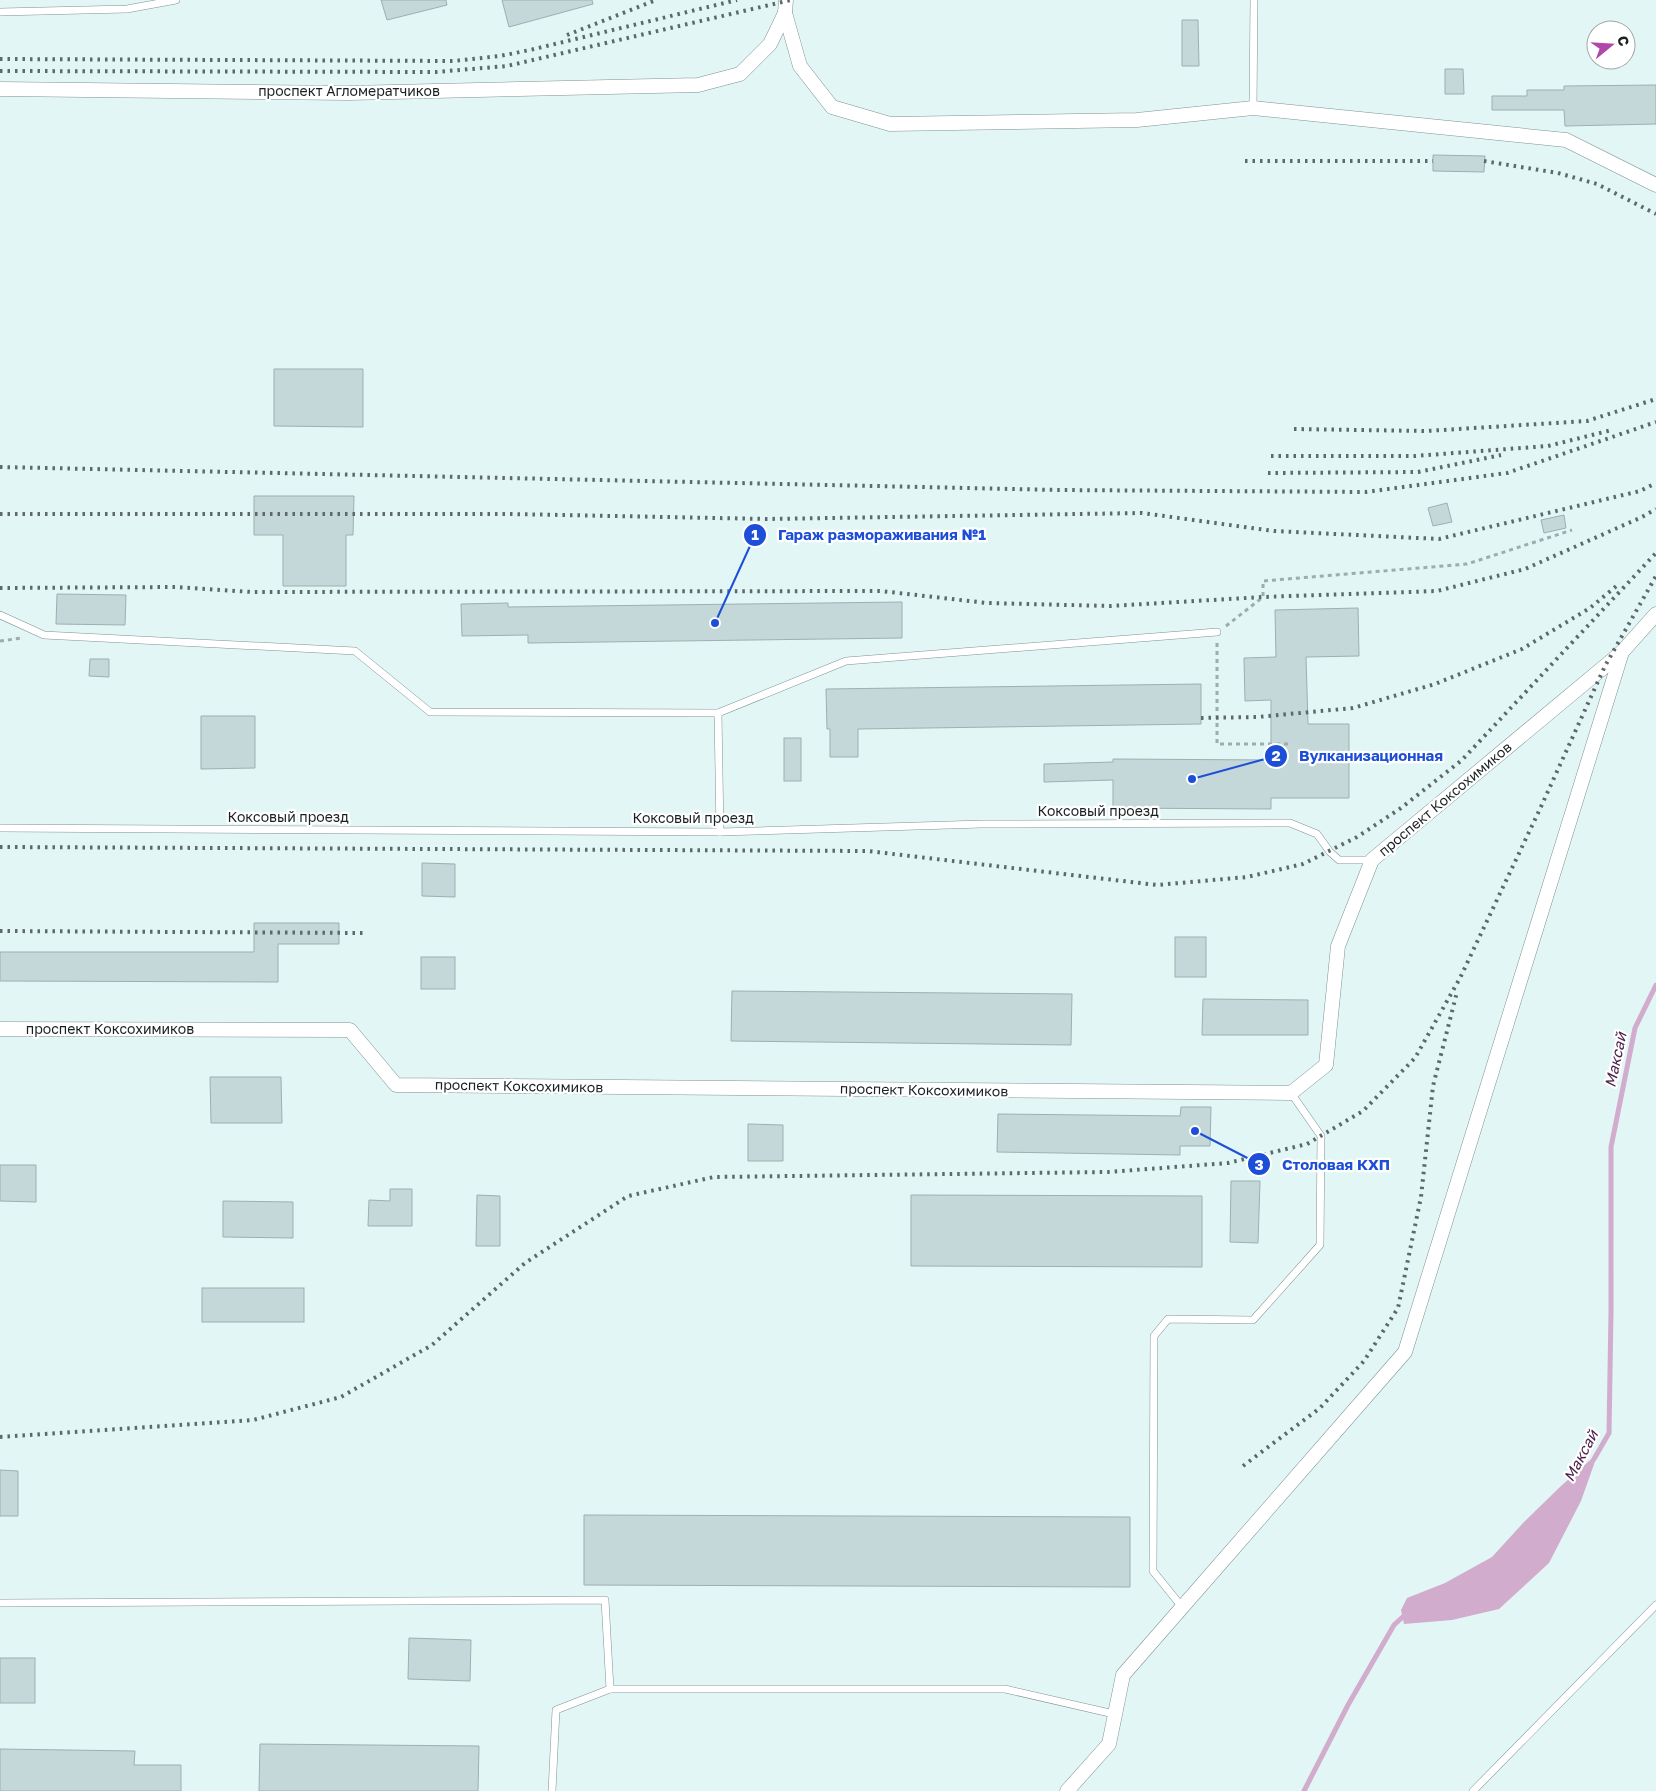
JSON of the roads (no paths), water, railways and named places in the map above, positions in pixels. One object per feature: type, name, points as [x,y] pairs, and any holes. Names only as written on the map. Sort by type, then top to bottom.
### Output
[{"type":"street","points":[[786,7],[800,66],[832,107],[890,124],[1137,120],[1253,108],[1566,140],[1656,185]]},
{"type":"street","name":"проспект Агломератчиков","points":[[0,89],[349,92],[698,85],[740,74],[770,44],[786,7]]},
{"type":"street","name":"проспект Коксохимиков","points":[[0,1029],[350,1030],[396,1085],[1291,1094],[1326,1065],[1338,946],[1372,860],[1622,652],[1656,614]]},
{"type":"street","points":[[1068,1791],[1109,1744],[1123,1675],[1405,1352],[1622,652]]},
{"type":"lane","points":[[0,12],[127,9],[176,0]]},
{"type":"lane","points":[[1253,108],[1254,0]]},
{"type":"lane","points":[[0,614],[44,635],[355,651],[430,712],[718,713],[846,661],[1217,632]]},
{"type":"lane","points":[[718,713],[720,832]]},
{"type":"lane","name":"Коксовый проезд","points":[[0,828],[720,832],[982,824],[1290,823],[1317,834],[1330,852],[1339,860],[1372,860]]},
{"type":"lane","points":[[1182,1606],[1153,1571],[1154,1336],[1168,1319],[1253,1320],[1320,1245],[1320,1136],[1291,1094]]},
{"type":"lane","points":[[0,1603],[605,1600],[610,1689]]},
{"type":"lane","points":[[1473,1791],[1656,1605]]},
{"type":"lane","points":[[552,1791],[556,1710],[610,1689],[1005,1689],[1114,1714]]},
{"type":"waterway","name":"Максай","points":[[1594,1459],[1609,1433],[1611,1147],[1635,1028],[1656,985]]},
{"type":"waterway","name":"Максай","points":[[1304,1791],[1348,1705],[1394,1625],[1407,1613]]},
{"type":"railway","points":[[567,35],[656,0]]},
{"type":"railway","points":[[0,59],[454,61],[500,56],[530,50],[737,0]]},
{"type":"railway","points":[[0,71],[436,72],[507,66],[791,0]]},
{"type":"railway","points":[[1245,161],[1433,161]]},
{"type":"railway","points":[[1484,161],[1558,173],[1597,184],[1656,214]]},
{"type":"railway","points":[[1294,429],[1426,431],[1587,421],[1656,399]]},
{"type":"railway","points":[[0,467],[1059,490],[1366,492],[1507,473],[1656,422]]},
{"type":"railway","points":[[1271,456],[1415,456],[1548,446],[1612,430]]},
{"type":"railway","points":[[1268,473],[1418,472],[1501,455]]},
{"type":"railway","points":[[0,514],[511,514],[767,519],[1142,513],[1274,531],[1439,539],[1640,491],[1656,483]]},
{"type":"railway","points":[[0,588],[175,587],[252,592],[881,591],[987,603],[1110,606],[1263,597],[1437,591],[1525,569],[1656,509]]},
{"type":"railway","points":[[0,847],[868,851],[1157,885],[1247,877],[1303,864],[1357,837],[1401,808],[1462,760],[1656,553]]},
{"type":"railway","points":[[0,1437],[253,1420],[341,1397],[432,1345],[525,1263],[628,1196],[714,1177],[1108,1172],[1228,1163],[1307,1144],[1363,1111],[1415,1058],[1460,978],[1605,666],[1656,576]]},
{"type":"railway","points":[[1201,718],[1257,717],[1353,708],[1435,684],[1522,649],[1590,608],[1620,583]]},
{"type":"railway","points":[[0,931],[364,933]]},
{"type":"railway","points":[[1243,1466],[1320,1408],[1364,1361],[1398,1308],[1421,1197],[1433,1086],[1457,992]]},
{"type":"place","name":"Гараж размораживания №1","points":[[715,623]]},
{"type":"place","name":"Вулканизационная","points":[[1192,779]]},
{"type":"place","name":"Столовая КХП","points":[[1195,1131]]}]
